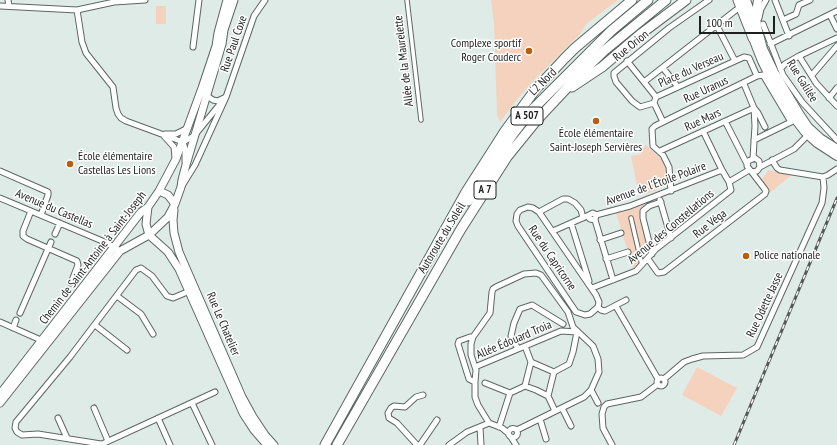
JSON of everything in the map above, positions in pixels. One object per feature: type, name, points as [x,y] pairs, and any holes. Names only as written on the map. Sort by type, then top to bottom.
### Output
[{"type":"highway","points":[[575,48],[581,36],[624,0]]},
{"type":"highway","name":"Autoroute du Soleil","points":[[325,445],[466,192],[505,131],[535,90],[575,48],[632,0]]},
{"type":"highway","name":"L2 Nord","points":[[432,255],[513,134],[530,112],[611,31],[648,0]]},
{"type":"highway","name":"Autoroute du Soleil","points":[[337,445],[479,199],[522,139],[556,98],[606,50],[666,0]]},
{"type":"highway","points":[[556,98],[602,67],[642,33],[676,6],[686,0]]},
{"type":"highway","points":[[676,6],[689,0]]},
{"type":"highway","points":[[738,0],[753,38]]},
{"type":"main road","name":"Chemin de Saint-Antoine à Saint-Joseph","points":[[0,403],[45,342],[118,249],[141,212],[148,207],[159,191],[183,142],[213,54],[227,0]]},
{"type":"main road","name":"Chemin de Saint-Antoine à Saint-Joseph","points":[[118,249],[140,241],[149,235],[167,219],[175,204],[222,44],[224,30],[234,0]]},
{"type":"main road","points":[[810,133],[774,72],[763,49],[760,25],[756,13],[757,0],[747,0],[750,11],[753,38],[766,70],[792,115],[810,133],[834,147],[837,156]]},
{"type":"main road","points":[[159,191],[172,198],[175,204]]},
{"type":"main road","name":"Rue Le Chatelier","points":[[175,204],[173,220],[176,241],[192,290],[243,413],[266,445]]},
{"type":"main road","points":[[148,207],[146,224],[149,235]]},
{"type":"main road","name":"Rue Le Chatelier","points":[[149,235],[173,258],[192,290],[245,402],[265,434],[274,445]]},
{"type":"main road","points":[[140,241],[159,245]]},
{"type":"main road","name":"Chemin de Saint-Antoine à Saint-Joseph","points":[[0,394],[45,342]]},
{"type":"street","points":[[8,0],[9,6]]},
{"type":"street","points":[[0,6],[77,10],[114,1],[145,0]]},
{"type":"street","points":[[193,47],[199,0]]},
{"type":"street","name":"Allée de la Maurelette","points":[[407,0],[421,120]]},
{"type":"street","name":"Rue Orion","points":[[654,103],[639,106],[632,101],[616,82],[614,73],[627,61],[675,24],[709,0]]},
{"type":"street","points":[[760,25],[761,9],[766,0]]},
{"type":"street","points":[[775,0],[789,36]]},
{"type":"street","points":[[783,20],[796,14],[799,5],[810,0]]},
{"type":"street","name":"Rue Paul Coxe","points":[[181,187],[195,165],[226,97],[251,24],[263,1]]},
{"type":"street","points":[[77,10],[82,42],[86,54],[113,87],[118,114],[126,122],[183,142],[186,165]]},
{"type":"street","points":[[644,82],[736,10]]},
{"type":"street","points":[[770,44],[789,36],[837,11]]},
{"type":"street","points":[[830,15],[837,29]]},
{"type":"street","name":"Rue Galilée","points":[[760,25],[783,75],[834,147]]},
{"type":"street","points":[[717,26],[735,61],[744,57],[749,58],[757,76],[763,75],[792,122],[754,140]]},
{"type":"street","points":[[781,68],[799,56],[837,38]]},
{"type":"street","points":[[812,75],[837,46]]},
{"type":"street","points":[[799,56],[829,98],[837,106]]},
{"type":"street","points":[[627,61],[656,97],[654,103],[663,122],[652,129],[653,146],[660,151],[669,167],[671,191]]},
{"type":"street","name":"Place du Verseau","points":[[656,97],[735,61]]},
{"type":"street","points":[[663,68],[678,86]]},
{"type":"street","name":"Rue Uranus","points":[[663,122],[744,84],[757,76]]},
{"type":"street","points":[[744,84],[754,108],[765,127]]},
{"type":"street","points":[[829,98],[837,88]]},
{"type":"street","points":[[206,96],[218,101],[226,97]]},
{"type":"street","name":"Rue Paul Coxe","points":[[183,142],[194,136],[226,97]]},
{"type":"street","points":[[754,108],[754,140],[756,159],[760,163],[760,167]]},
{"type":"street","name":"Rue Mars","points":[[660,151],[754,108]]},
{"type":"street","points":[[725,121],[751,171]]},
{"type":"street","points":[[161,134],[176,134],[188,127]]},
{"type":"street","points":[[703,131],[729,182],[751,171],[757,171],[760,167],[794,149],[810,133]]},
{"type":"street","points":[[161,134],[174,147],[176,159]]},
{"type":"street","points":[[747,164],[750,159],[765,161],[772,160]]},
{"type":"street","points":[[772,160],[780,170],[823,177],[828,176],[837,168]]},
{"type":"street","name":"Avenue de l'Étoile Polaire","points":[[595,218],[660,196],[722,170]]},
{"type":"street","points":[[0,171],[48,192],[41,215]]},
{"type":"street","name":"Rue Véga","points":[[648,259],[658,273],[664,272],[765,194],[766,191],[751,171]]},
{"type":"street","name":"Rue Odette Jasse","points":[[658,382],[663,385],[665,382],[664,379],[684,362],[692,359],[703,356],[743,355],[757,347],[822,203],[824,188],[823,177]]},
{"type":"street","name":"Avenue des Constellations","points":[[591,287],[636,271],[652,254],[729,192],[731,187],[729,182]]},
{"type":"street","points":[[660,196],[671,238]]},
{"type":"street","name":"Avenue du Castellas","points":[[0,198],[118,249]]},
{"type":"street","points":[[585,217],[575,203],[568,199],[563,199],[539,212],[591,287],[599,302],[598,307],[605,311],[626,300]]},
{"type":"street","points":[[652,254],[643,218],[643,211],[649,206],[661,202]]},
{"type":"street","name":"Rue du Capricorne","points":[[539,212],[528,207],[520,210],[516,216],[518,226],[576,312],[585,315],[594,311],[598,307]]},
{"type":"street","points":[[31,211],[23,231],[23,236],[78,263],[71,282]]},
{"type":"street","name":"Avenue de l'Étoile Polaire","points":[[553,231],[593,213],[613,280]]},
{"type":"street","points":[[631,218],[642,265]]},
{"type":"street","points":[[55,234],[60,223]]},
{"type":"street","points":[[572,223],[591,287]]},
{"type":"street","points":[[600,240],[622,234]]},
{"type":"street","points":[[20,313],[51,242]]},
{"type":"street","points":[[606,259],[628,252]]},
{"type":"street","points":[[192,290],[173,298],[167,296],[152,276],[141,268],[136,270],[70,357],[16,422],[15,428],[17,432],[22,435],[38,434],[100,444],[215,392]]},
{"type":"street","points":[[531,273],[541,275],[568,312],[571,321],[577,332],[588,340],[593,346],[598,359],[599,372],[591,390],[584,397],[540,419],[517,433],[516,437],[501,427],[490,423],[478,405],[475,397],[476,376],[470,349],[473,337],[490,313],[492,292],[494,289],[524,274],[531,273]]},
{"type":"street","points":[[117,296],[141,314],[153,334]]},
{"type":"street","points":[[518,349],[512,336],[514,323],[520,309],[532,305],[563,324]]},
{"type":"street","points":[[612,445],[603,428],[602,414],[604,407],[607,404],[641,397],[658,382],[634,335],[617,308]]},
{"type":"street","points":[[13,328],[16,320]]},
{"type":"street","name":"Allée Édouard Troia","points":[[561,331],[563,324],[571,321]]},
{"type":"street","points":[[0,322],[45,342]]},
{"type":"street","points":[[95,325],[127,350]]},
{"type":"street","name":"Allée Édouard Troia","points":[[475,367],[561,331],[577,332]]},
{"type":"street","points":[[548,396],[554,372],[569,364],[577,332]]},
{"type":"street","points":[[473,337],[459,341],[458,344],[469,379],[475,382]]},
{"type":"street","points":[[524,346],[531,362],[525,386]]},
{"type":"street","points":[[531,362],[554,372]]},
{"type":"street","points":[[485,383],[510,393],[525,386],[536,390],[548,396],[555,411]]},
{"type":"street","points":[[591,390],[598,403]]},
{"type":"street","points":[[501,427],[510,393]]},
{"type":"street","points":[[423,395],[416,397],[404,406],[394,406],[391,408],[388,413],[389,418],[397,423],[419,445],[437,420]]},
{"type":"street","points":[[192,403],[212,445]]},
{"type":"street","points":[[94,408],[108,441]]},
{"type":"street","points":[[562,408],[571,426]]},
{"type":"street","points":[[58,418],[67,438]]},
{"type":"street","points":[[158,418],[170,445]]},
{"type":"street","points":[[540,419],[546,439]]},
{"type":"street","points":[[449,445],[466,432],[490,423]]},
{"type":"street","points":[[480,426],[481,445]]},
{"type":"street","points":[[510,433],[513,428],[517,433],[516,444]]},
{"type":"street","points":[[510,433],[516,444]]},
{"type":"shaded area","name":"Complexe sportif Roger Couderc","points":[[491,0],[618,0],[586,24],[580,34],[518,98],[500,122],[497,115],[494,23]]},
{"type":"shaded area","points":[[156,6],[166,6],[166,24],[156,24]]},
{"type":"shaded area","points":[[646,145],[661,159],[666,168],[667,177],[665,185],[653,192],[639,195],[631,156],[642,154],[639,152]]},
{"type":"shaded area","points":[[768,170],[792,175],[768,194],[768,191],[761,181]]},
{"type":"shaded area","points":[[657,200],[640,211],[649,250],[637,266],[633,268],[616,213]]},
{"type":"shaded area","points":[[697,367],[737,388],[721,416],[682,395]]},
{"type":"railway","points":[[734,445],[837,198]]},
{"type":"place","name":"Complexe sportif Roger Couderc","points":[[529,51]]},
{"type":"place","name":"École élémentaire Saint-Joseph Servières","points":[[596,121]]},
{"type":"place","name":"École élémentaire Castellas Les Lions","points":[[70,164]]},
{"type":"place","name":"Police nationale","points":[[746,256]]}]
